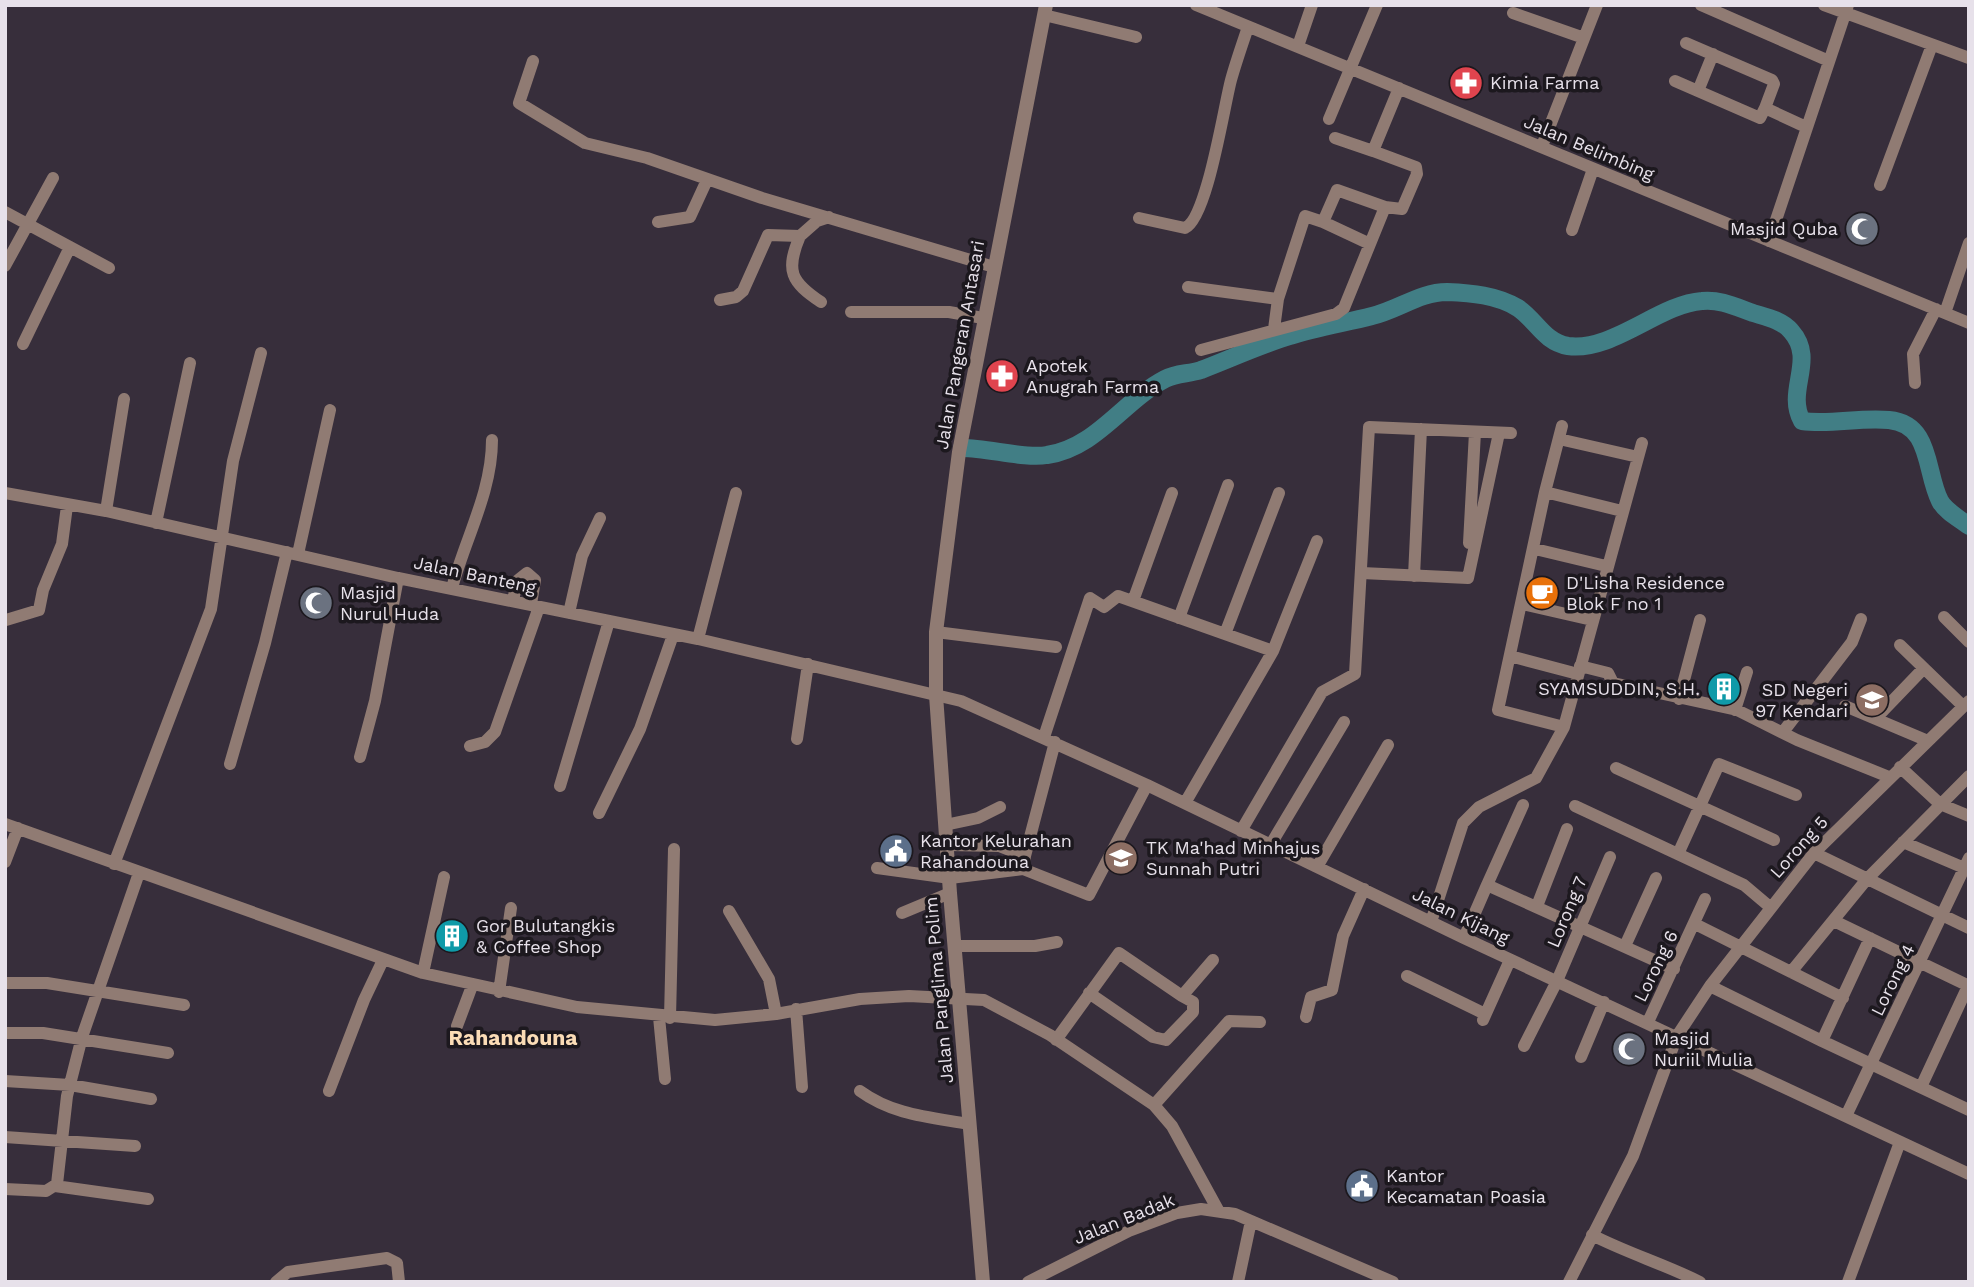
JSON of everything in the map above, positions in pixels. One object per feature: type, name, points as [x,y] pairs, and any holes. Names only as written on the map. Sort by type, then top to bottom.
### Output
[{"type":"street","name":"Jalan Belimbing","points":[[1196,5],[1969,323]]},
{"type":"street","points":[[1298,46],[1312,5]]},
{"type":"street","points":[[1329,119],[1377,5]]},
{"type":"street","points":[[1542,146],[1597,5]]},
{"type":"street","points":[[1701,5],[1829,61]]},
{"type":"street","points":[[1824,5],[1847,9],[1969,58]]},
{"type":"street","points":[[1769,241],[1847,9]]},
{"type":"street","points":[[1045,10],[1136,37]]},
{"type":"street","name":"Jalan Pangeran Antasari","points":[[936,695],[936,632],[959,452],[1045,10]]},
{"type":"street","points":[[1513,13],[1584,38]]},
{"type":"street","points":[[1139,218],[1185,228],[1194,220],[1209,179],[1231,78],[1248,27]]},
{"type":"street","points":[[1675,81],[1760,118],[1773,82],[1686,43]]},
{"type":"street","points":[[1880,185],[1932,45]]},
{"type":"street","points":[[1698,91],[1713,54]]},
{"type":"street","points":[[533,61],[520,93],[521,105],[585,143],[647,158],[707,180],[994,267]]},
{"type":"street","points":[[1373,152],[1399,88]]},
{"type":"street","points":[[1765,108],[1806,127]]},
{"type":"street","points":[[1323,222],[1333,188],[1385,207],[1402,209],[1418,170],[1335,138]]},
{"type":"street","points":[[1572,230],[1593,169]]},
{"type":"street","points":[[5,266],[53,178]]},
{"type":"street","points":[[658,222],[690,218],[707,180]]},
{"type":"street","points":[[1201,350],[1341,311],[1348,302],[1385,207]]},
{"type":"street","points":[[5,212],[109,268]]},
{"type":"street","points":[[1274,329],[1278,299],[1302,218],[1307,216],[1323,222],[1370,244]]},
{"type":"street","points":[[821,302],[801,288],[793,278],[793,252],[800,236],[817,221],[829,217]]},
{"type":"street","points":[[720,300],[736,297],[743,291],[768,235],[800,236]]},
{"type":"street","points":[[1915,383],[1913,354],[1940,311],[1969,243]]},
{"type":"street","points":[[23,344],[70,247]]},
{"type":"street","points":[[1188,287],[1278,299]]},
{"type":"street","points":[[851,312],[949,312],[983,318]]},
{"type":"street","points":[[114,864],[162,732],[199,645],[216,582],[233,461],[261,354]]},
{"type":"street","points":[[156,523],[190,363]]},
{"type":"street","points":[[106,512],[124,399]]},
{"type":"street","points":[[230,764],[292,553],[330,410]]},
{"type":"street","points":[[1241,831],[1322,692],[1355,674],[1369,427],[1505,433],[1468,578]]},
{"type":"street","points":[[1414,576],[1421,429]]},
{"type":"street","points":[[1468,578],[1475,432]]},
{"type":"street","points":[[1564,727],[1498,710],[1535,549],[1545,492],[1561,433],[1638,457]]},
{"type":"street","points":[[452,588],[484,493],[492,440]]},
{"type":"street","points":[[1431,922],[1463,823],[1479,807],[1535,778],[1564,727],[1606,566],[1642,443]]},
{"type":"street","points":[[1179,618],[1228,485]]},
{"type":"street","points":[[698,639],[736,492]]},
{"type":"street","points":[[1545,492],[1622,511]]},
{"type":"street","name":"Jalan Banteng","points":[[5,493],[106,512],[398,578],[698,639],[936,695]]},
{"type":"street","points":[[1133,601],[1172,493]]},
{"type":"street","points":[[1225,634],[1279,493]]},
{"type":"street","points":[[6,620],[39,610],[43,590],[62,544],[67,506]]},
{"type":"street","points":[[569,613],[582,556],[600,518]]},
{"type":"street","points":[[1185,803],[1273,651],[1317,541]]},
{"type":"street","points":[[1535,549],[1606,566]]},
{"type":"street","points":[[470,746],[485,742],[495,732],[535,606],[535,580],[527,573],[517,581],[513,601]]},
{"type":"street","points":[[1362,573],[1468,578]]},
{"type":"street","points":[[360,757],[375,701],[398,578]]},
{"type":"street","points":[[1024,862],[1050,740],[1090,598],[1104,607],[1118,596],[1273,651]]},
{"type":"street","points":[[1523,604],[1592,620]]},
{"type":"street","points":[[1944,617],[1969,642]]},
{"type":"street","points":[[1679,699],[1700,620]]},
{"type":"street","points":[[1783,732],[1852,642],[1861,620]]},
{"type":"street","points":[[560,786],[609,621]]},
{"type":"street","points":[[936,632],[1056,647]]},
{"type":"street","points":[[599,813],[640,729],[673,635]]},
{"type":"street","points":[[1900,645],[1966,704]]},
{"type":"street","points":[[1510,656],[1608,673],[1613,683],[1735,710],[1889,777]]},
{"type":"street","points":[[797,739],[808,664]]},
{"type":"street","points":[[1876,718],[1924,668]]},
{"type":"street","points":[[1735,710],[1747,672]]},
{"type":"street","name":"Jalan Kijang","points":[[936,695],[961,701],[1050,740],[1510,960],[1648,1022],[1900,1142],[1967,1169]]},
{"type":"street","name":"Jalan Panglima Polim","points":[[936,695],[982,1282]]},
{"type":"street","name":"Lorong 5","points":[[1569,1282],[1633,1156],[1677,1036],[1710,986],[1814,853],[1966,704]]},
{"type":"street","points":[[1845,706],[1928,741]]},
{"type":"street","points":[[1271,844],[1344,722]]},
{"type":"street","points":[[1317,867],[1388,745]]},
{"type":"street","points":[[1678,854],[1719,764],[1796,795]]},
{"type":"street","points":[[1900,767],[1940,804],[1969,816]]},
{"type":"street","points":[[1616,768],[1774,840]]},
{"type":"street","points":[[1791,972],[1867,880],[1969,776]]},
{"type":"street","points":[[948,845],[999,846],[1086,894],[1092,893],[1147,785]]},
{"type":"street","points":[[1464,938],[1523,805]]},
{"type":"street","points":[[1575,806],[1744,885],[1770,907]]},
{"type":"street","points":[[946,825],[978,818],[1000,807]]},
{"type":"street","points":[[5,862],[12,826],[423,973],[499,992],[577,1007],[715,1020],[776,1014],[884,997],[959,999],[996,1004],[1154,1104],[1172,1126],[1219,1210]]},
{"type":"street","points":[[1537,906],[1567,829]]},
{"type":"street","points":[[1903,842],[1967,865]]},
{"type":"street","points":[[665,1079],[665,1017],[674,849]]},
{"type":"street","points":[[1814,853],[1969,928]]},
{"type":"street","name":"Lorong 7","points":[[1524,1045],[1557,981],[1609,857]]},
{"type":"street","points":[[902,913],[950,885],[1024,862]]},
{"type":"street","name":"Lorong 4","points":[[1846,1116],[1967,865]]},
{"type":"street","points":[[877,869],[950,885]]},
{"type":"street","points":[[5,1189],[46,1191],[59,1180],[70,1085],[82,1037],[139,873]]},
{"type":"street","points":[[423,973],[444,877]]},
{"type":"street","points":[[1625,946],[1656,878]]},
{"type":"street","points":[[1487,885],[1674,970]]},
{"type":"street","points":[[1306,1017],[1311,997],[1332,990],[1343,936],[1364,890]]},
{"type":"street","name":"Lorong 6","points":[[1648,1022],[1706,899]]},
{"type":"street","points":[[499,992],[511,908]]},
{"type":"street","points":[[729,911],[769,979],[776,1014]]},
{"type":"street","points":[[1834,921],[1968,986],[1921,1087]]},
{"type":"street","name":"Lorong 6","points":[[1695,924],[1843,998]]},
{"type":"street","points":[[1822,1041],[1870,938]]},
{"type":"street","points":[[954,946],[1035,946],[1057,942]]},
{"type":"street","points":[[1056,1040],[1089,993],[1119,953],[1193,1002],[1193,1012],[1166,1040],[1153,1037],[1089,993]]},
{"type":"street","points":[[329,1091],[364,1000],[383,960]]},
{"type":"street","points":[[1182,996],[1213,960]]},
{"type":"street","points":[[1407,976],[1484,1017],[1510,960]]},
{"type":"street","points":[[5,983],[47,983],[184,1006]]},
{"type":"street","points":[[457,1026],[472,986]]},
{"type":"street","points":[[1710,986],[1969,1110]]},
{"type":"street","points":[[1581,1057],[1604,1002]]},
{"type":"street","points":[[796,1009],[802,1087]]},
{"type":"street","points":[[1154,1104],[1223,1026],[1240,1019],[1260,1022]]},
{"type":"street","points":[[5,1033],[43,1032],[167,1053]]},
{"type":"street","points":[[5,1082],[70,1085],[151,1099]]},
{"type":"street","points":[[860,1091],[879,1105],[903,1114],[969,1124]]},
{"type":"street","points":[[5,1137],[135,1146]]},
{"type":"street","points":[[1848,1282],[1900,1142]]},
{"type":"street","points":[[55,1186],[148,1199]]},
{"type":"street","name":"Jalan Badak","points":[[1028,1282],[1129,1231],[1177,1213],[1219,1210],[1251,1221],[1371,1278],[1392,1282]]},
{"type":"street","points":[[1238,1282],[1251,1221]]},
{"type":"street","points":[[1592,1235],[1625,1252],[1660,1262],[1700,1282]]},
{"type":"street","points":[[276,1282],[282,1275],[297,1270],[387,1258],[397,1263],[399,1282]]},
{"type":"waterway","points":[[962,448],[1028,456],[1064,451],[1095,434],[1150,388],[1169,377],[1201,370],[1290,336],[1382,313],[1437,293],[1474,294],[1501,300],[1518,308],[1553,340],[1568,346],[1602,342],[1669,310],[1686,304],[1715,301],[1774,319],[1791,331],[1801,353],[1797,398],[1802,421],[1889,420],[1903,423],[1913,430],[1925,451],[1942,505],[1969,526]]},
{"type":"place","name":"Kimia Farma","points":[[1466,83]]},
{"type":"place","name":"Masjid Quba","points":[[1862,229]]},
{"type":"place","name":"Apotek Anugrah Farma","points":[[1002,376]]},
{"type":"place","name":"D'Lisha Residence Blok F no 1","points":[[1542,593]]},
{"type":"place","name":"Masjid Nurul Huda","points":[[316,603]]},
{"type":"place","name":"SYAMSUDDIN, S.H.","points":[[1724,689]]},
{"type":"place","name":"SD Negeri 97 Kendari","points":[[1872,700]]},
{"type":"place","name":"Kantor Kelurahan Rahandouna","points":[[896,851]]},
{"type":"place","name":"TK Ma'had Minhajus Sunnah Putri","points":[[1121,858]]},
{"type":"place","name":"Gor Bulutangkis & Coffee Shop","points":[[452,936]]},
{"type":"place","name":"Masjid Nuriil Mulia","points":[[1629,1049]]},
{"type":"place","name":"Kantor Kecamatan Poasia","points":[[1362,1186]]},
{"type":"district","name":"Rahandouna","points":[[513,1038]]}]
